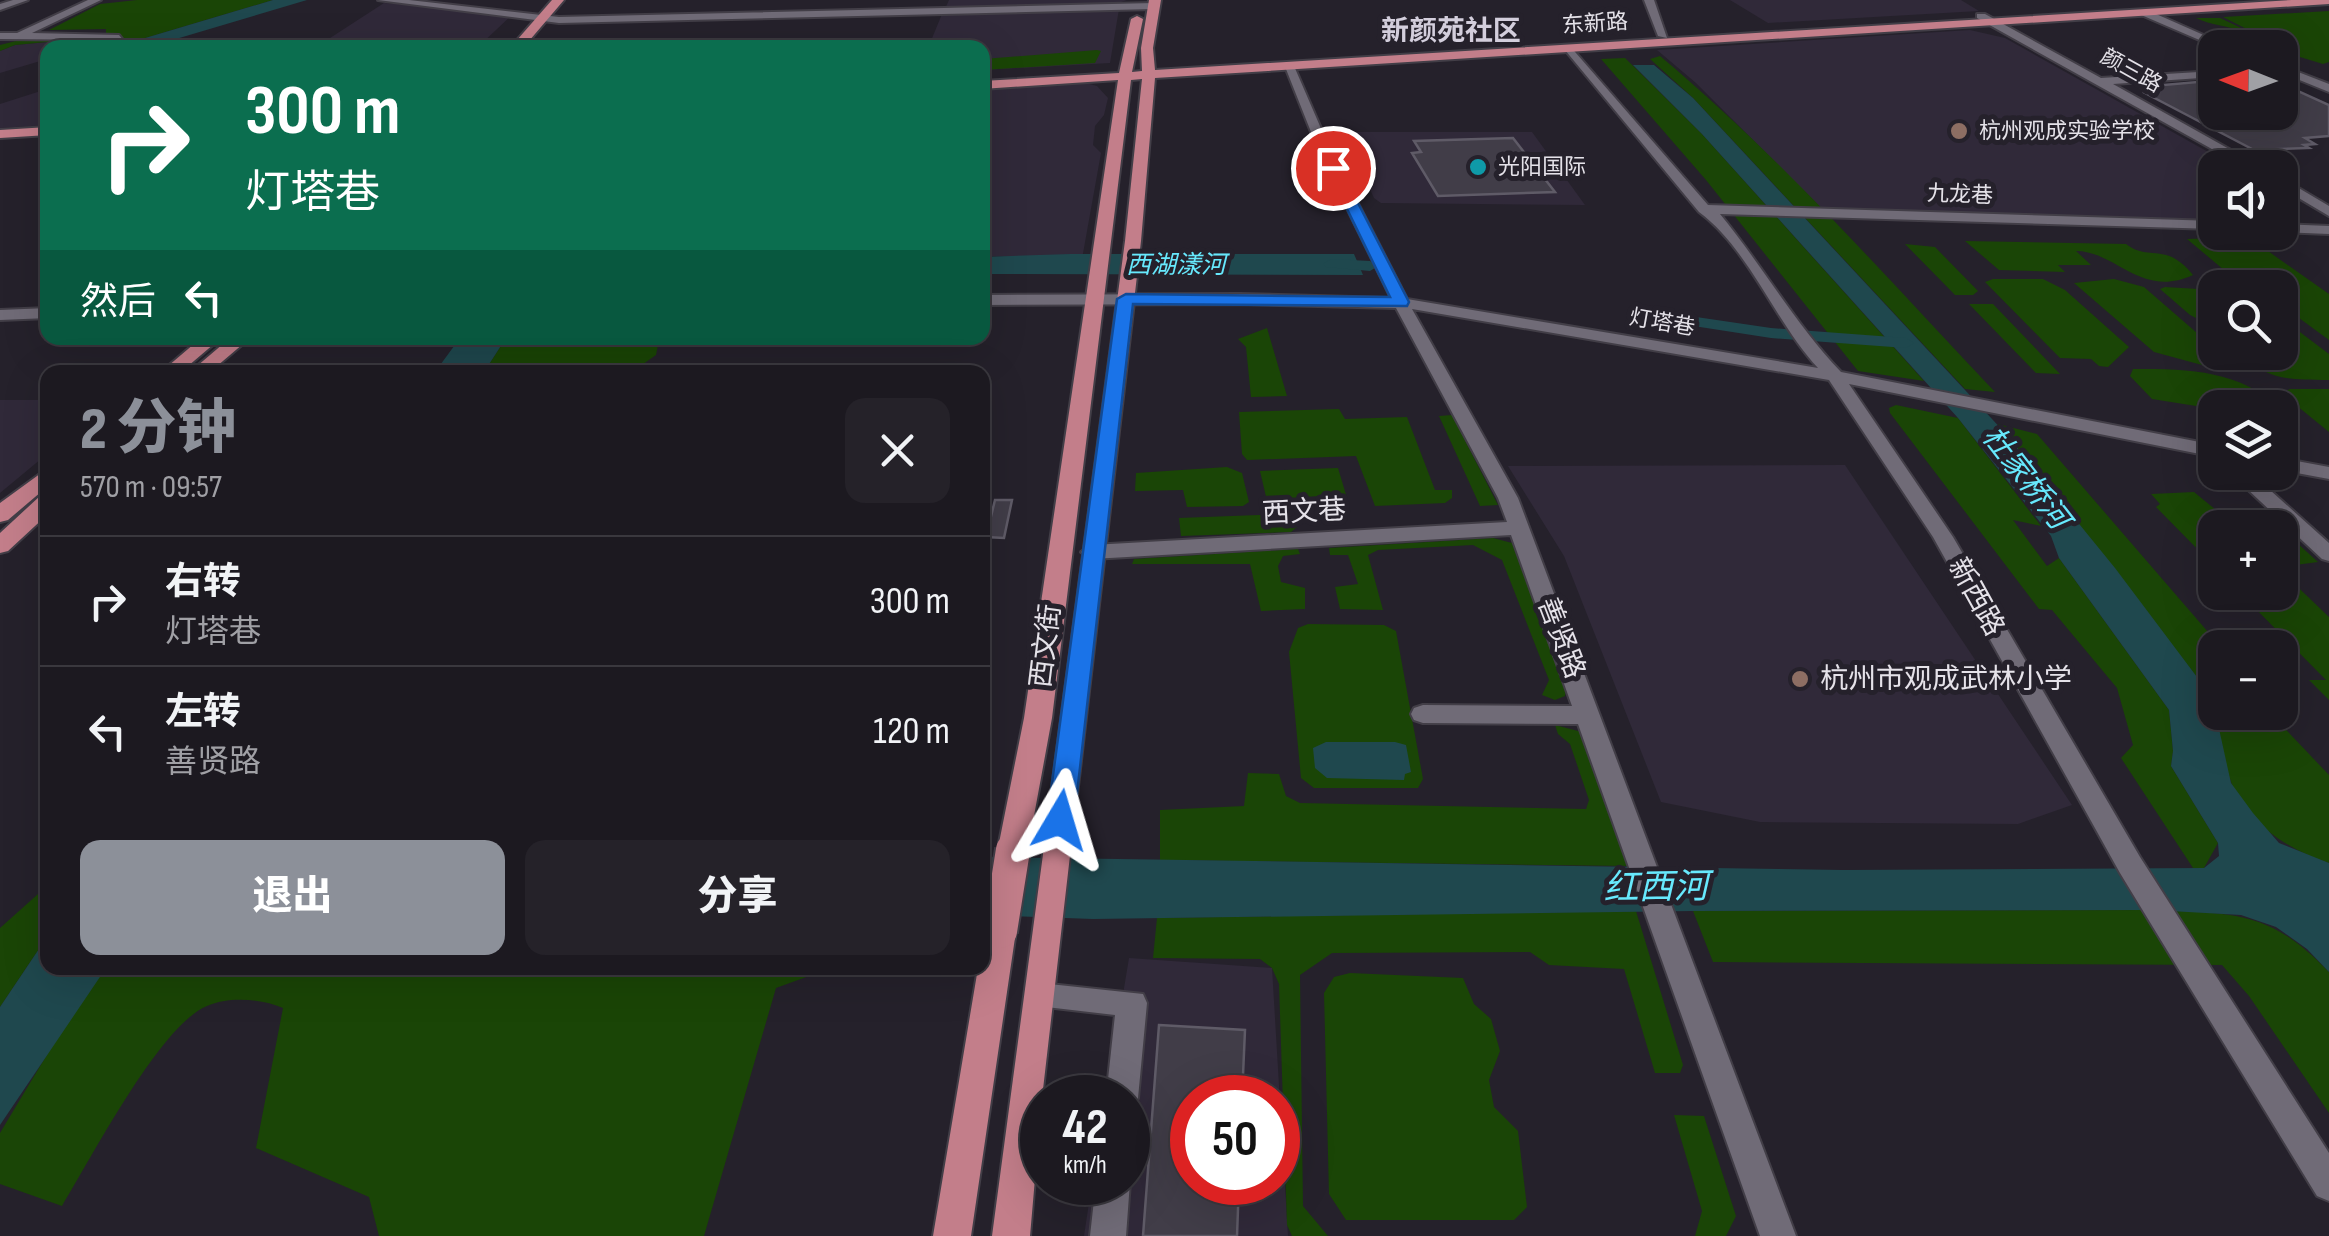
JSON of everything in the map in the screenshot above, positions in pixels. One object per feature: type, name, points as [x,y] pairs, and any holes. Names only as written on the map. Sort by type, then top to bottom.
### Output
[{"type":"main road","points":[[513,40],[538,0]]},
{"type":"main road","points":[[517,40],[544,19],[558,0]]},
{"type":"main road","name":"东新路","points":[[1149,69],[1288,66],[2236,0]]},
{"type":"main road","name":"东新路","points":[[990,73],[1149,69],[1662,36],[2329,1]]},
{"type":"main road","name":"西文街","points":[[1011,1236],[1129,274],[1149,69],[1148,3]]},
{"type":"main road","name":"西文街","points":[[952,1236],[1014,843],[1038,718],[1126,70],[1148,3]]},
{"type":"main road","name":"东新路","points":[[990,84],[1126,70]]},
{"type":"main road","points":[[0,134],[40,132]]},
{"type":"main road","points":[[0,146],[40,144]]},
{"type":"main road","points":[[179,365],[203,345]]},
{"type":"main road","points":[[207,365],[232,345]]},
{"type":"main road","points":[[0,514],[40,481]]},
{"type":"main road","points":[[0,546],[40,508]]},
{"type":"street","points":[[0,7],[23,0]]},
{"type":"street","points":[[16,36],[96,0]]},
{"type":"street","points":[[382,0],[544,19],[1148,3]]},
{"type":"street","points":[[1649,0],[1662,36]]},
{"type":"street","points":[[2143,12],[2198,35]]},
{"type":"street","name":"颜三路","points":[[1987,19],[2225,150]]},
{"type":"street","points":[[0,39],[119,38]]},
{"type":"street","name":"新西路","points":[[1569,48],[1704,210],[1715,217],[1761,276],[1806,345],[1836,376],[1943,537],[2130,865],[2329,1184]]},
{"type":"street","name":"善贤路","points":[[1288,66],[1323,148],[1401,302],[1508,498],[1778,1236]]},
{"type":"street","points":[[2298,68],[2314,68]]},
{"type":"street","points":[[2102,81],[2198,75]]},
{"type":"street","points":[[2298,76],[2329,88]]},
{"type":"street","points":[[2298,192],[2329,212]]},
{"type":"street","name":"九龙巷","points":[[1704,210],[2198,224]]},
{"type":"street","points":[[2298,229],[2329,230]]},
{"type":"street","name":"灯塔巷","points":[[990,300],[1401,302],[1836,376],[2198,448]]},
{"type":"street","points":[[0,334],[28,313]]},
{"type":"street","points":[[0,315],[40,313]]},
{"type":"street","points":[[2298,467],[2329,473]]},
{"type":"street","points":[[2258,490],[2329,554]]},
{"type":"street","name":"西文巷","points":[[1092,552],[1520,528]]},
{"type":"street","points":[[1423,714],[1590,716]]},
{"type":"street","points":[[1040,996],[1132,1003],[1124,1075]]},
{"type":"street","points":[[1108,1236],[1111,1205]]},
{"type":"shaded area","points":[[949,0],[1127,0],[1115,4],[945,9]]},
{"type":"shaded area","points":[[1730,0],[1961,0],[1979,11],[1768,23]]},
{"type":"shaded area","points":[[384,3],[513,14],[485,40],[327,40]]},
{"type":"shaded area","points":[[1119,9],[1110,63],[990,70],[990,40],[931,40],[942,14]]},
{"type":"shaded area","name":"杭州观成实验学校","points":[[1970,30],[2005,38],[2205,150],[2198,150],[2198,219],[1824,211],[1696,83],[1657,50]]},
{"type":"shaded area","points":[[40,43],[40,61],[0,73],[0,51]]},
{"type":"shaded area","points":[[1082,82],[1097,86],[1108,98],[1104,115],[1095,126],[1093,145],[1101,153],[1082,259],[990,256],[990,89]]},
{"type":"shaded area","points":[[40,91],[40,125],[0,128],[0,104]]},
{"type":"shaded area","points":[[1532,132],[1585,205],[1381,203],[1374,198],[1344,134]]},
{"type":"shaded area","points":[[0,400],[40,400],[40,460],[0,493]]},
{"type":"shaded area","name":"杭州市观成武林小学","points":[[1845,465],[2072,805],[2018,824],[1760,822],[1661,802],[1564,556],[1508,466]]},
{"type":"shaded area","points":[[1129,958],[1272,968],[1278,1075],[1170,1075],[1170,1205],[1286,1205],[1288,1236],[1084,1236],[1089,1205],[1150,1205],[1150,1075],[1110,1075]]},
{"type":"green space","points":[[137,0],[273,0],[139,40],[117,40],[122,36],[106,35],[106,29],[49,30],[100,4]]},
{"type":"green space","points":[[2329,11],[2329,62],[2323,64],[2298,56],[2298,30],[2249,30],[2223,17]]},
{"type":"green space","points":[[2196,18],[2220,18],[2246,30]]},
{"type":"green space","points":[[24,39],[117,40],[40,40],[0,51],[0,45]]},
{"type":"green space","points":[[1101,51],[1095,63],[990,70],[990,58]]},
{"type":"green space","points":[[1660,56],[1791,177],[1995,392],[1965,389],[1693,98],[1650,59]]},
{"type":"green space","points":[[1625,58],[1702,134],[1924,381],[1858,371],[1706,180],[1601,59]]},
{"type":"green space","points":[[1965,241],[2126,244],[2142,252],[2174,258],[2193,275],[2158,281],[2104,258],[2076,251],[2091,265],[2058,265],[2065,272],[1999,270]]},
{"type":"green space","points":[[1905,244],[1935,247],[1978,291],[1973,295],[1955,295]]},
{"type":"green space","points":[[2200,250],[2266,250],[2295,270],[2224,270]]},
{"type":"green space","points":[[2298,272],[2329,294],[2329,340],[2298,317]]},
{"type":"green space","points":[[2043,279],[2065,290],[2129,347],[2108,367],[2091,359],[2060,358],[1985,282]]},
{"type":"green space","points":[[2114,279],[2144,287],[2198,334],[2198,364],[2154,352],[2074,283]]},
{"type":"green space","points":[[2160,289],[2198,289],[2198,319],[2190,315]]},
{"type":"green space","points":[[1969,304],[1993,304],[2060,374],[2036,373]]},
{"type":"green space","points":[[1267,328],[1287,396],[1251,397],[1246,347],[1238,339]]},
{"type":"green space","points":[[2298,331],[2329,354],[2329,380],[2280,377],[2262,370],[2298,370]]},
{"type":"green space","points":[[501,345],[658,345],[656,355],[642,365],[489,365]]},
{"type":"green space","points":[[2133,369],[2195,371],[2255,390],[2198,390],[2198,406],[2152,399],[2130,376]]},
{"type":"green space","points":[[2329,389],[2329,432],[2298,407],[2298,390],[2288,390]]},
{"type":"green space","points":[[1896,405],[1958,418],[2041,526],[2013,520],[2047,566],[2059,558],[2169,710],[2171,766],[2218,843],[2204,868],[2193,868],[2121,758],[2133,745],[2117,688],[2052,610],[2039,609],[1890,413],[1889,408]]},
{"type":"green space","points":[[1339,409],[1345,419],[1407,417],[1435,490],[1452,490],[1452,498],[1445,503],[1375,506],[1356,456],[1247,460],[1242,454],[1239,412]]},
{"type":"green space","points":[[1452,415],[1498,505],[1480,506],[1439,416]]},
{"type":"green space","points":[[1998,424],[2037,434],[2206,630],[2198,630],[2198,678]]},
{"type":"green space","points":[[1227,467],[1242,473],[1249,502],[1243,506],[1187,507],[1183,490],[1135,491],[1136,473]]},
{"type":"green space","points":[[1338,468],[1347,498],[1267,501],[1260,471]]},
{"type":"green space","points":[[2194,492],[2216,510],[2198,510],[2198,550],[2156,507],[2160,504],[2151,494]]},
{"type":"green space","points":[[1284,514],[1293,517],[1297,527],[1291,532],[1181,536],[1179,518]]},
{"type":"green space","points":[[1493,538],[1512,543],[1566,689],[1565,696],[1555,700],[1542,695],[1549,680],[1502,560],[1473,545],[1378,550],[1368,555],[1383,610],[1340,609],[1335,587],[1358,584],[1348,555],[1330,555],[1329,548]]},
{"type":"green space","points":[[2298,544],[2318,562],[2298,565]]},
{"type":"green space","points":[[1298,549],[1300,554],[1283,556],[1278,566],[1281,582],[1305,588],[1305,609],[1261,611],[1250,564],[1132,564],[1134,559]]},
{"type":"green space","points":[[2298,587],[2329,617],[2329,700],[2309,680],[2326,680],[2298,652],[2298,630],[2277,630],[2257,610],[2298,610]]},
{"type":"green space","points":[[1308,624],[1384,625],[1396,631],[1423,779],[1418,788],[1314,788],[1301,778],[1289,652],[1298,628]]},
{"type":"green space","points":[[1555,725],[1582,732],[1631,866],[1160,860],[1160,810],[1244,806],[1248,773],[1279,774],[1286,796],[1300,803],[1586,809],[1589,800],[1570,744],[1558,734]]},
{"type":"green space","points":[[2217,730],[2286,730],[2329,775],[2329,863],[2299,851],[2257,821],[2230,779]]},
{"type":"green space","points":[[40,892],[40,947],[0,1007],[0,928]]},
{"type":"green space","points":[[2152,910],[2228,915],[2268,926],[2307,951],[2329,972],[2329,1113],[2249,996],[2222,965],[1713,962],[1693,911]]},
{"type":"green space","points":[[1636,911],[1683,1065],[1680,1073],[1655,1073],[1624,969],[1549,965],[1530,952],[1332,953],[1300,975],[1303,1206],[1328,1236],[1292,1236],[1286,1205],[1300,1205],[1300,1075],[1282,1075],[1279,984],[1272,968],[1260,959],[1153,958],[1157,918]]},
{"type":"green space","points":[[1350,973],[1463,978],[1474,1004],[1491,1019],[1500,1051],[1489,1080],[1494,1107],[1518,1131],[1527,1207],[1514,1220],[1346,1220],[1329,1194],[1324,993],[1334,977]]},
{"type":"green space","points":[[95,975],[812,975],[776,988],[704,1236],[379,1236],[369,1197],[256,1148],[283,1008],[265,1002],[225,1001],[188,1018],[148,1065],[62,1206],[0,1184],[0,1133]]},
{"type":"green space","points":[[1674,1115],[1704,1116],[1736,1216],[1726,1236],[1695,1236],[1702,1211]]},
{"type":"water","points":[[273,0],[307,0],[173,40],[139,40]]},
{"type":"water","points":[[1633,65],[1654,65],[1693,98],[2006,434],[2115,568],[2198,678],[2198,730],[2219,730],[2231,783],[2279,843],[2329,863],[2329,972],[2307,949],[2276,927],[2241,915],[2152,910],[1093,919],[990,915],[990,857],[1843,870],[2204,868],[2219,856],[2218,843],[2171,766],[2169,710],[2059,558],[2051,536],[1958,418],[1702,134]]},
{"type":"water","points":[[1354,254],[1363,275],[990,274],[990,257]]},
{"type":"water","points":[[455,345],[501,345],[489,365],[440,365]]},
{"type":"water","points":[[1326,742],[1406,745],[1411,772],[1405,774],[1404,780],[1327,778],[1315,768],[1313,748]]},
{"type":"water","points":[[40,947],[40,975],[101,975],[0,1125],[0,1007]]},
{"type":"building","points":[[2198,82],[2198,121],[2143,92],[2150,92],[2140,87]]},
{"type":"building","points":[[2298,91],[2329,105],[2329,136],[2305,138],[2315,144],[2304,145],[2309,148],[2254,150],[2216,130],[2298,130]]},
{"type":"building","name":"光阳国际","points":[[1513,138],[1555,192],[1438,196],[1412,153],[1421,152],[1414,141]]},
{"type":"building","points":[[995,500],[1012,500],[1004,538],[990,537]]},
{"type":"building","points":[[1159,1025],[1245,1030],[1243,1075],[1170,1075],[1170,1205],[1238,1205],[1237,1236],[1143,1236],[1145,1205],[1150,1205],[1150,1144]]},
{"type":"waterway","name":"西湖漾河","points":[[1331,264],[1370,266]]},
{"type":"waterway","name":"西湖漾河","points":[[1635,313],[1771,333],[1906,343]]},
{"type":"place","name":"杭州观成实验学校","points":[[1959,131]]},
{"type":"place","name":"光阳国际","points":[[1478,167]]},
{"type":"place","name":"杭州市观成武林小学","points":[[1800,679]]},
{"type":"district","name":"新颜苑社区","points":[[1451,31]]},
{"type":"route","points":[[1060,820],[1126,299],[1401,302],[1333,168]]},
{"type":"water label","name":"杜家桥河","points":[[2025,478]]},
{"type":"water label","name":"红西河","points":[[1656,888]]}]
